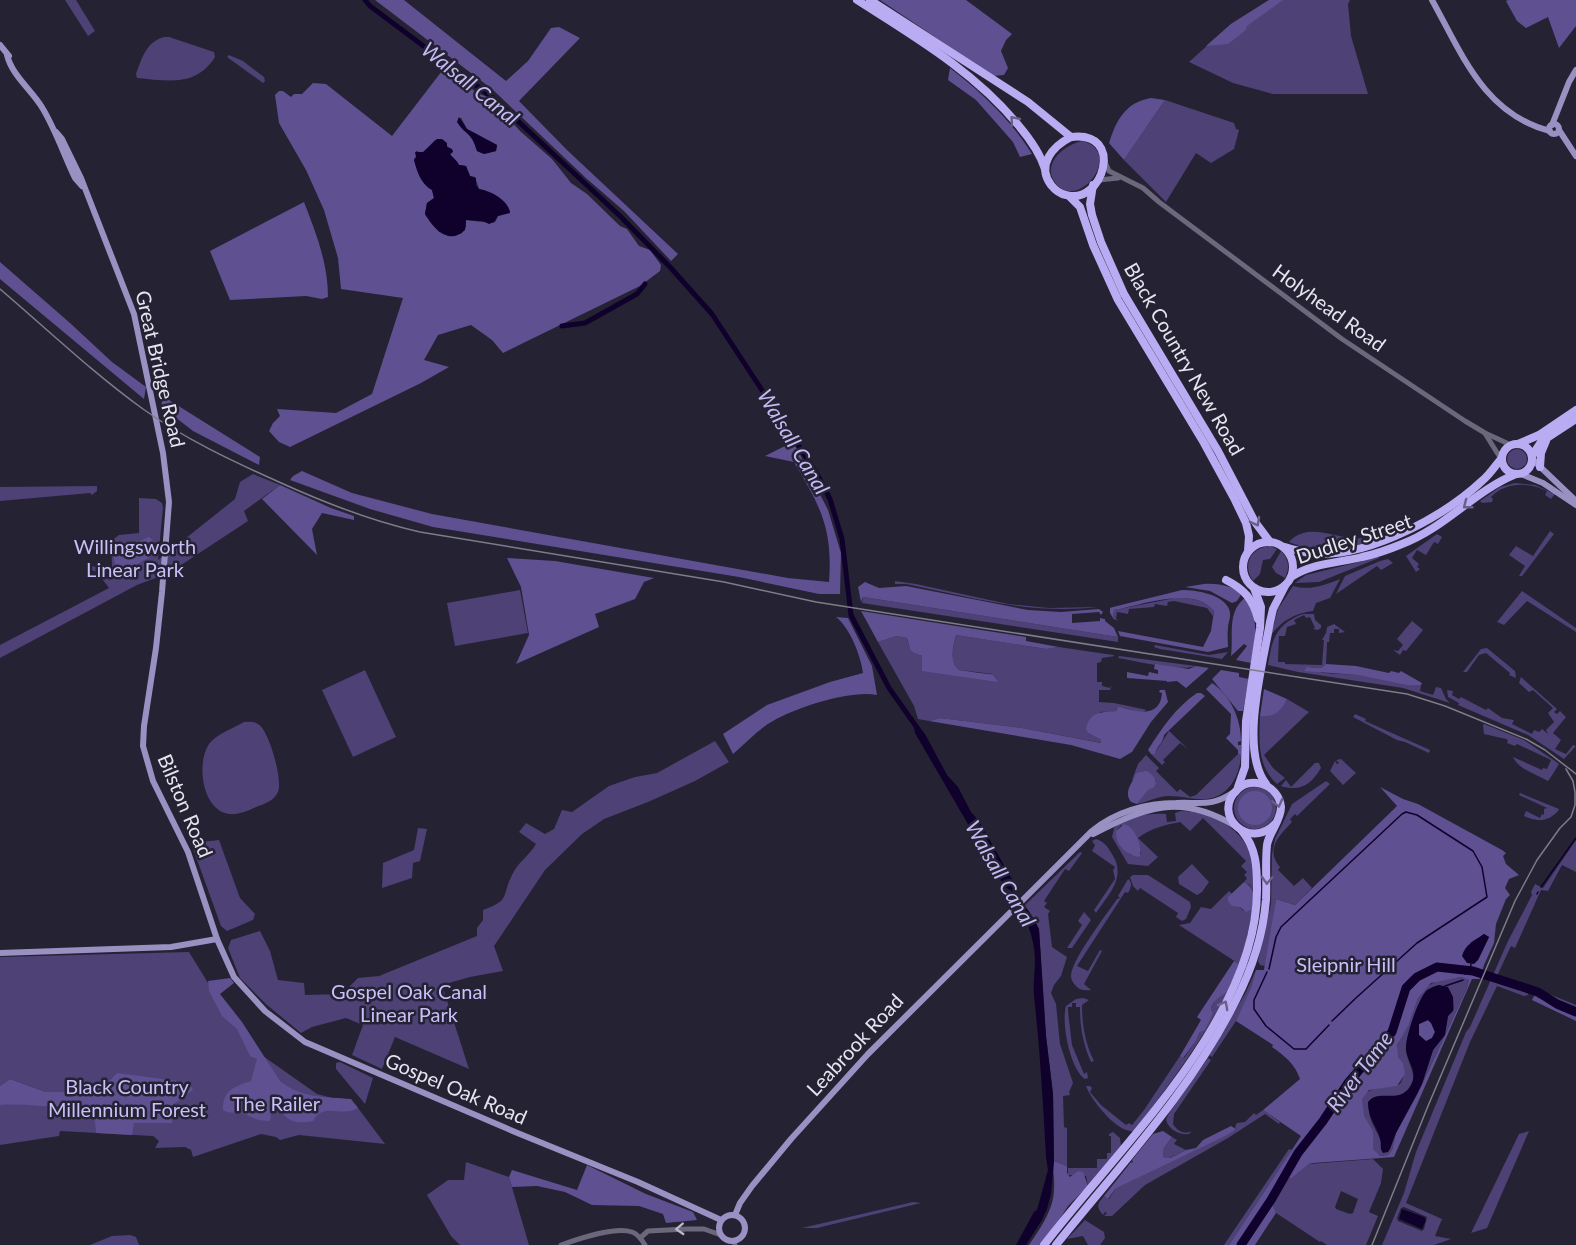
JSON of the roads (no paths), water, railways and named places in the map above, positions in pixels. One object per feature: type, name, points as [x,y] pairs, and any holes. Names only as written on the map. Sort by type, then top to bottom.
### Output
[{"type":"highway","points":[[857,0],[951,62],[988,92],[1025,133],[1042,158],[1045,169],[1048,180],[1057,191],[1069,196],[1084,193],[1103,173],[1105,162],[1098,144],[1088,138],[1071,137],[1063,141],[1050,154],[1045,169]]},
{"type":"highway","points":[[870,0],[1028,102],[1071,137]]},
{"type":"highway","name":"Black Country New Road","points":[[1096,182],[1090,204],[1092,215],[1124,294],[1218,452],[1255,522],[1270,542]]},
{"type":"highway","name":"Black Country New Road","points":[[1069,196],[1081,211],[1093,245],[1118,300],[1229,489],[1246,523],[1249,536],[1248,551]]},
{"type":"highway","points":[[1576,410],[1539,435],[1504,450],[1501,459],[1505,469],[1519,474],[1529,468],[1541,442],[1576,419]]},
{"type":"highway","points":[[1540,467],[1541,453],[1549,438]]},
{"type":"highway","points":[[1515,444],[1527,448],[1532,458]]},
{"type":"highway","name":"Dudley Street","points":[[1282,546],[1306,553],[1330,554],[1381,542],[1423,524],[1485,479],[1501,459]]},
{"type":"highway","name":"Dudley Street","points":[[1288,582],[1313,567],[1364,557],[1403,544],[1452,517],[1495,483],[1519,474]]},
{"type":"highway","points":[[1044,1245],[1155,1110],[1199,1047],[1230,993],[1243,964],[1257,906],[1256,859],[1251,844],[1230,817],[1228,808],[1245,767],[1246,721],[1261,607],[1249,590],[1243,571],[1244,558],[1248,551],[1260,543],[1270,542],[1282,546],[1293,561],[1288,582],[1273,609],[1255,714],[1256,763],[1267,785],[1280,802],[1280,813],[1268,844],[1266,903],[1252,963],[1237,999],[1216,1035],[1165,1110],[1056,1245]]},
{"type":"highway","points":[[1226,580],[1249,590],[1268,592],[1275,591],[1288,582]]},
{"type":"highway","points":[[1236,790],[1252,782],[1267,785]]},
{"type":"highway","points":[[1239,829],[1258,834],[1276,824]]},
{"type":"main road","points":[[1432,0],[1460,52],[1484,89],[1504,110],[1534,125],[1554,129],[1576,156]]},
{"type":"main road","name":"Great Bridge Road","points":[[0,45],[4,57],[18,70],[71,157],[109,245],[134,314],[153,402],[168,492],[163,556]]},
{"type":"main road","points":[[1554,129],[1569,82],[1576,70]]},
{"type":"main road","points":[[1532,458],[1576,500]]},
{"type":"main road","points":[[1519,474],[1543,483],[1576,505]]},
{"type":"main road","name":"Bilston Road","points":[[163,556],[156,648],[142,735],[143,746],[153,781],[188,852],[217,939]]},
{"type":"main road","points":[[1087,837],[1100,825],[1126,811],[1159,803],[1210,803],[1225,798],[1236,790]]},
{"type":"main road","points":[[1087,837],[1128,816],[1170,807],[1203,810],[1239,829]]},
{"type":"main road","name":"Leabrook Road","points":[[735,1215],[740,1203],[767,1167],[868,1054],[1087,837]]},
{"type":"main road","points":[[0,953],[171,947],[217,939]]},
{"type":"main road","name":"Gospel Oak Road","points":[[217,939],[234,977],[265,1011],[305,1042],[638,1182],[721,1220]]},
{"type":"main road","points":[[729,1214],[744,1221],[746,1227],[743,1236],[735,1243],[724,1239],[719,1229],[721,1220],[729,1214]]},
{"type":"street","name":"Holyhead Road","points":[[1105,162],[1109,171],[1128,180],[1159,202],[1342,339],[1485,434],[1515,444]]},
{"type":"street","points":[[1096,182],[1107,178],[1128,180]]},
{"type":"street","name":"Holyhead Road","points":[[1485,434],[1501,459]]},
{"type":"street","points":[[640,1238],[648,1231],[687,1229],[704,1229],[721,1235]]},
{"type":"street","points":[[561,1245],[579,1239],[624,1231],[630,1231],[645,1245]]},
{"type":"water","points":[[459,117],[467,129],[497,145],[496,151],[484,154],[477,151],[470,137],[457,122]]},
{"type":"water","points":[[437,139],[442,139],[447,143],[447,147],[453,152],[450,154],[459,165],[466,166],[470,176],[476,178],[476,185],[479,189],[499,197],[507,204],[510,213],[498,216],[494,222],[489,224],[483,221],[466,220],[465,230],[453,236],[447,236],[432,225],[425,214],[427,203],[434,198],[432,190],[422,181],[414,160],[415,152],[423,152]]},
{"type":"water","points":[[917,724],[925,734],[947,775],[958,787],[971,812],[979,821],[1014,883],[1012,887],[1039,929],[1046,1036],[1053,1094],[1054,1161],[1047,1209],[1026,1245],[1016,1245],[1037,1210],[1048,1170],[1034,996],[1033,940],[1024,915],[1011,890],[1006,888],[997,874],[915,733],[914,726]]},
{"type":"water","points":[[1484,934],[1489,937],[1478,960],[1474,964],[1467,963],[1462,956],[1465,948]]},
{"type":"water","points":[[1439,985],[1448,987],[1453,997],[1453,1011],[1448,1016],[1445,1035],[1433,1050],[1422,1084],[1390,1149],[1383,1153],[1379,1134],[1369,1113],[1368,1102],[1378,1096],[1400,1095],[1409,1088],[1414,1077],[1406,1048],[1410,1027],[1426,991]],"holes":[[[1428,1020],[1435,1032],[1432,1038],[1426,1041],[1419,1035],[1419,1024]]]},
{"type":"water","points":[[1402,1209],[1424,1217],[1426,1220],[1422,1229],[1399,1219]]},
{"type":"waterway","name":"Walsall Canal","points":[[365,0],[493,98],[620,216],[712,314],[817,474],[830,499],[842,539],[851,615],[889,688],[918,729]]},
{"type":"waterway","points":[[562,326],[585,323],[637,294],[645,284]]},
{"type":"waterway","points":[[1269,969],[1276,937],[1281,927],[1402,814],[1406,812],[1417,815],[1473,851],[1482,867],[1487,897],[1417,943],[1332,1021]]},
{"type":"waterway","points":[[1541,887],[1576,838]]},
{"type":"waterway","name":"River Tame","points":[[1470,971],[1471,964]]},
{"type":"waterway","name":"River Tame","points":[[1241,1245],[1271,1200],[1298,1153],[1348,1083],[1392,1032],[1406,988],[1417,977],[1437,967],[1473,971],[1538,992],[1576,1012]]},
{"type":"waterway","points":[[1267,972],[1254,1000],[1254,1009],[1266,1026],[1294,1049],[1306,1049],[1329,1025]]},
{"type":"waterway","points":[[1445,986],[1463,980]]},
{"type":"tram line","points":[[0,289],[106,381],[175,430],[226,458],[348,511],[420,532],[724,582],[816,602],[1407,694],[1445,706],[1526,739],[1545,750],[1576,774]]},
{"type":"tram line","points":[[1372,1245],[1515,901],[1537,860],[1560,828],[1571,817],[1575,805],[1575,792],[1573,781],[1566,769]]},
{"type":"park label","name":"Willingsworth Linear Park","points":[[135,558]]},
{"type":"park label","name":"Sleipnir Hill","points":[[1346,965]]},
{"type":"park label","name":"Gospel Oak Canal Linear Park","points":[[409,1004]]},
{"type":"park label","name":"Black Country Millennium Forest","points":[[127,1098]]},
{"type":"park label","name":"The Railer","points":[[276,1104]]}]
